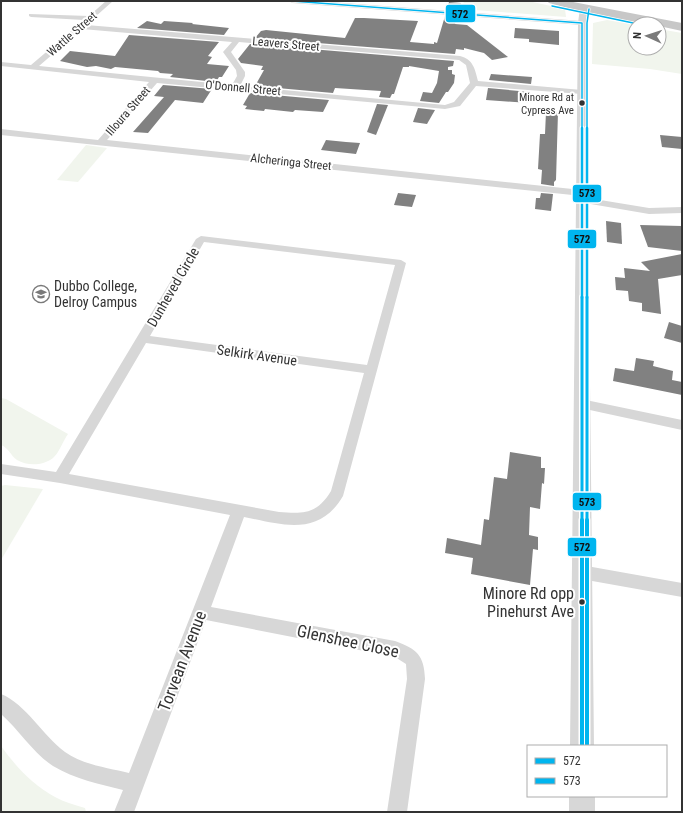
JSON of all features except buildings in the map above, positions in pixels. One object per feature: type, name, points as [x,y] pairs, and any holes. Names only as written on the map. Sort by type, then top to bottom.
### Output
[{"type":"highway","points":[[553,1],[583,15],[682,26]]},
{"type":"street","name":"Wattle Street","points":[[34,67],[110,1]]},
{"type":"street","points":[[292,1],[583,15],[581,404],[582,745]]},
{"type":"street","points":[[31,15],[90,18]]},
{"type":"street","name":"Leavers Street","points":[[80,27],[460,58],[466,60],[469,64],[474,83]]},
{"type":"street","points":[[234,87],[240,81],[242,72],[239,66],[230,60],[227,52],[237,40]]},
{"type":"street","name":"O'Donnell Street","points":[[1,64],[67,72],[445,107],[458,104],[474,83]]},
{"type":"street","name":"Illoura Street","points":[[101,142],[155,80]]},
{"type":"street","points":[[474,83],[582,92]]},
{"type":"street","name":"Alcheringa Street","points":[[1,132],[582,197],[649,211],[682,210]]},
{"type":"street","name":"Dunheved Circle","points":[[201,239],[401,262],[338,492],[332,503],[325,511],[306,519],[294,519],[239,511],[60,478],[143,339],[201,239]]},
{"type":"street","name":"Selkirk Avenue","points":[[143,339],[372,370]]},
{"type":"street","points":[[581,404],[682,425]]},
{"type":"street","points":[[1,469],[60,478]]},
{"type":"street","name":"Torvean Avenue","points":[[124,812],[239,511]]},
{"type":"street","points":[[581,572],[682,590]]},
{"type":"street","name":"Glenshee Close","points":[[201,612],[395,649],[405,652],[412,657],[415,664],[416,679],[397,812]]},
{"type":"street","points":[[1,703],[59,759],[79,769],[135,784]]},
{"type":"street","points":[[582,797],[582,812]]},
{"type":"shaded area","points":[[464,1],[528,1],[565,9],[566,17],[462,9]]},
{"type":"shaded area","points":[[607,20],[627,24],[627,56],[667,56],[667,30],[682,33],[682,74],[650,69],[592,64],[593,23]]},
{"type":"shaded area","points":[[86,145],[107,148],[78,182],[57,180]]},
{"type":"shaded area","points":[[1,398],[6,399],[68,434],[53,458],[40,464],[21,462],[1,445]]},
{"type":"shaded area","points":[[5,485],[43,489],[1,560],[1,486]]},
{"type":"shaded area","points":[[1,746],[19,768],[39,787],[58,799],[85,808],[86,812],[1,812]]},
{"type":"transit line","name":"572","points":[[292,1],[582,23],[582,745]]},
{"type":"transit line","name":"573","points":[[552,6],[627,22]]},
{"type":"transit line","name":"573","points":[[587,745],[587,23],[589,9]]},
{"type":"place","name":"Minore Rd at Cypress Ave","points":[[582,103]]},
{"type":"place","name":"Dubbo College, Delroy Campus","points":[[41,294]]},
{"type":"place","name":"Minore Rd opp Pinehurst Ave","points":[[582,602]]}]
